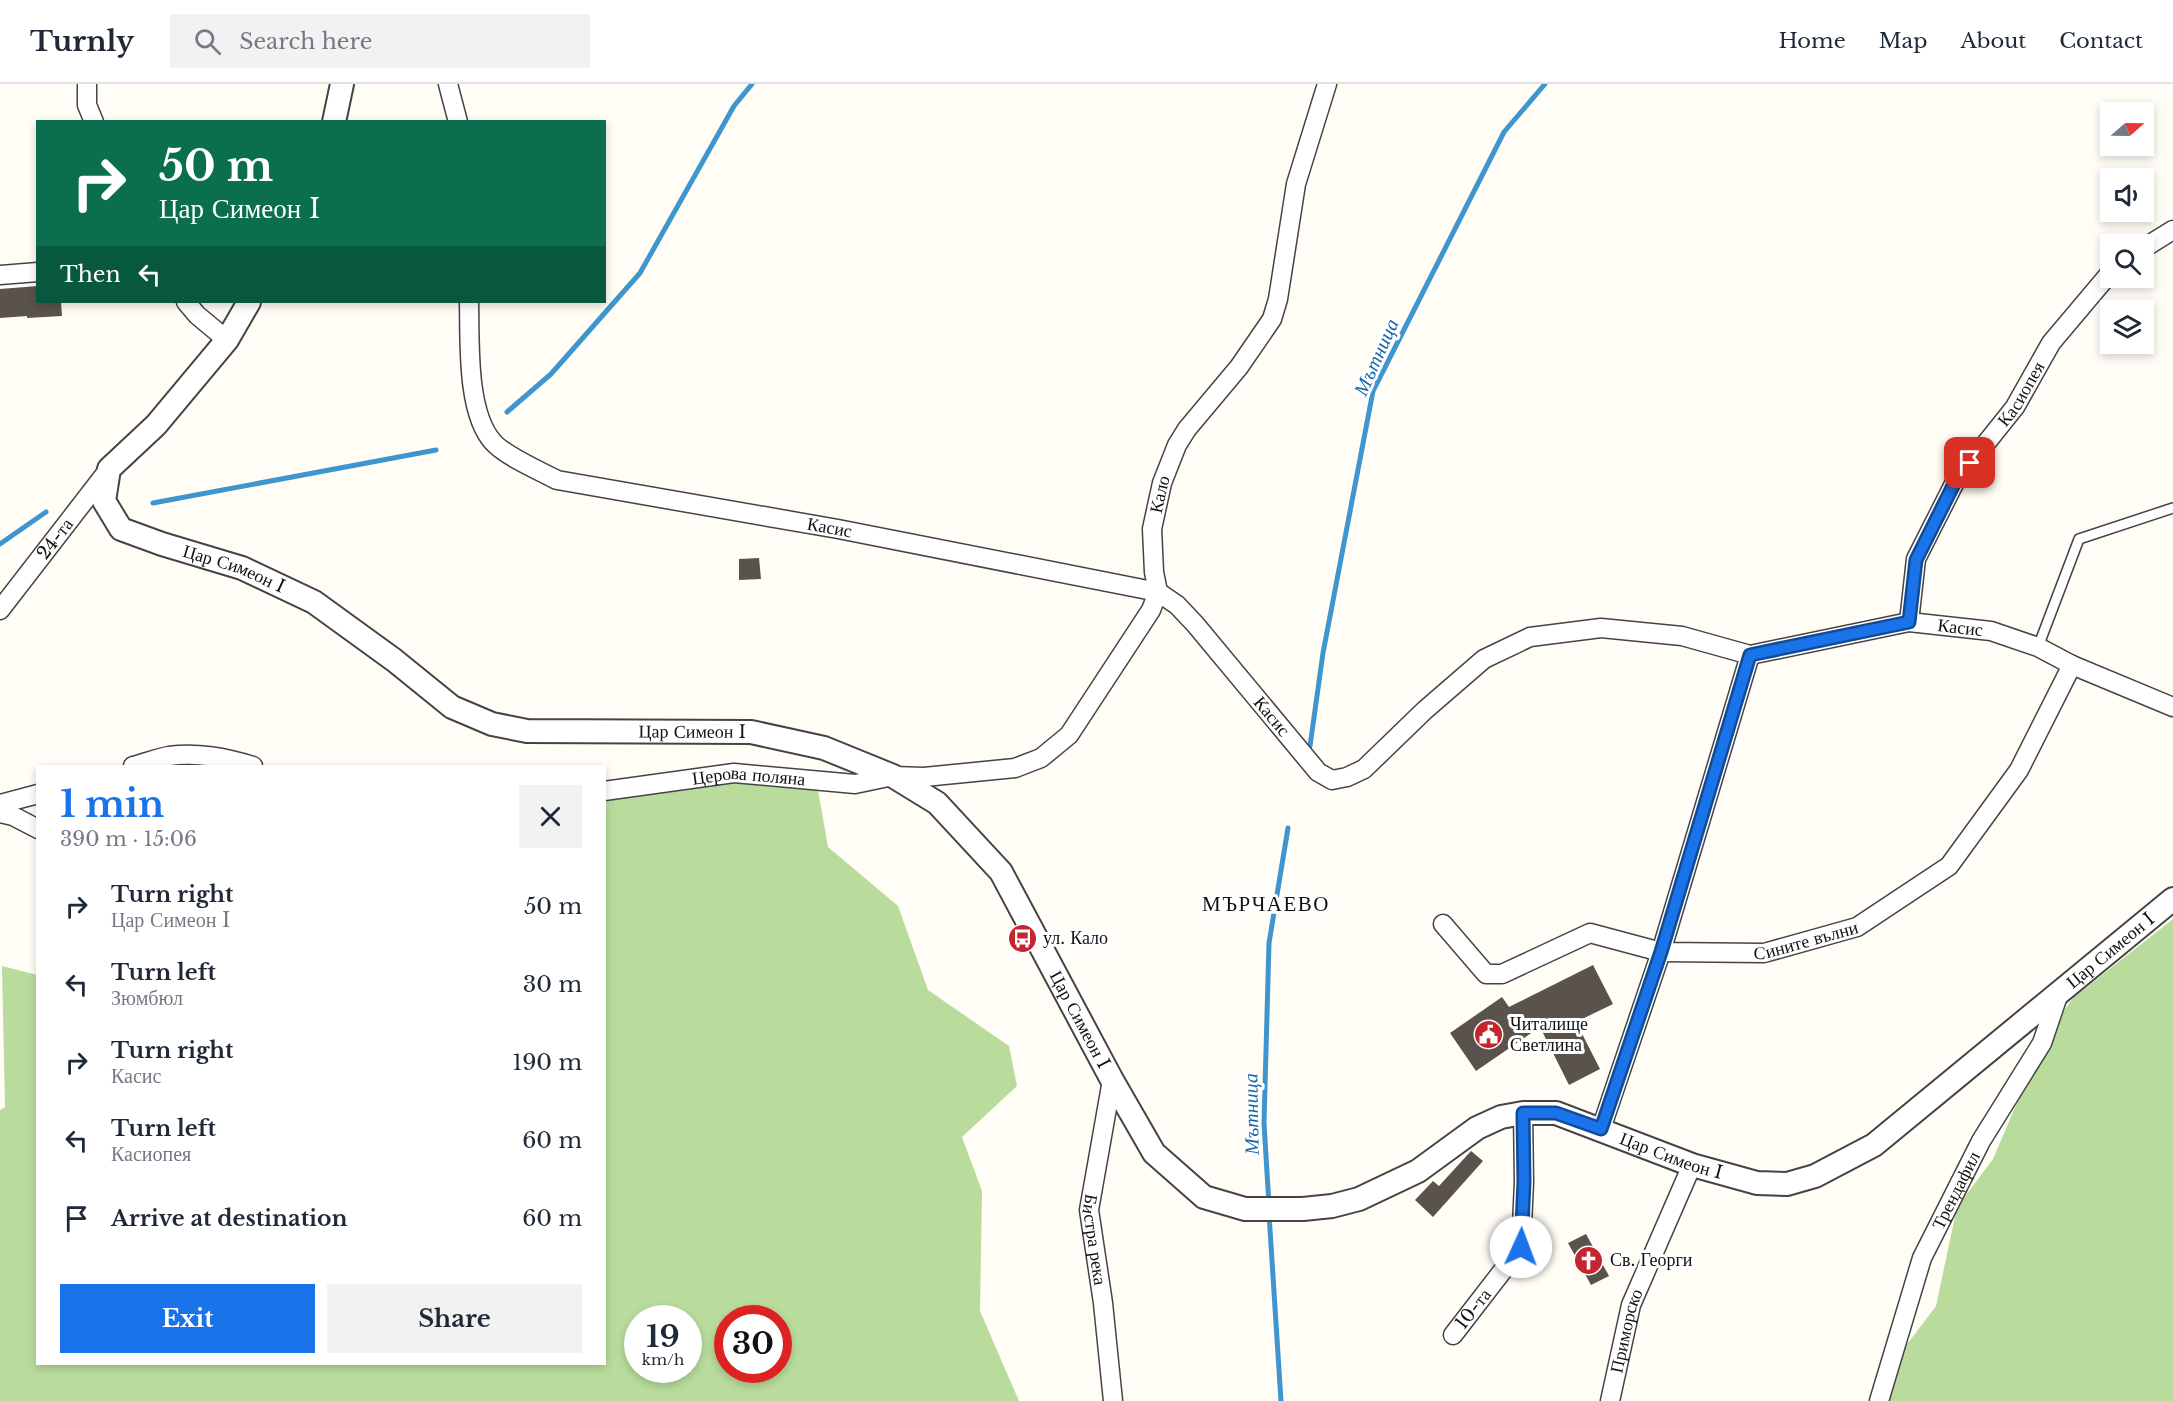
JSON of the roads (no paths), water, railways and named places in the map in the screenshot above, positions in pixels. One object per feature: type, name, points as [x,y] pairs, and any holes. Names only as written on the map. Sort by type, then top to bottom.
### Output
[{"type":"street","points":[[87,84],[87,105],[93,120]]},
{"type":"street","points":[[334,120],[342,84]]},
{"type":"street","points":[[448,84],[457,120]]},
{"type":"street","name":"Кало","points":[[1158,592],[1154,572],[1152,529],[1162,483],[1177,445],[1187,429],[1239,367],[1272,319],[1278,299],[1296,184],[1327,84]]},
{"type":"street","points":[[2154,242],[2173,230]]},
{"type":"street","points":[[0,275],[36,272]]},
{"type":"street","name":"Касиопея","points":[[1909,622],[1916,560],[1955,482],[2015,407],[2051,343],[2100,285]]},
{"type":"street","points":[[187,303],[197,315],[227,339]]},
{"type":"street","points":[[110,468],[156,425],[227,339],[248,303]]},
{"type":"street","name":"Касис","points":[[469,303],[471,374],[478,417],[493,442],[517,459],[557,480],[838,529],[1158,592],[1177,604],[1318,772],[1332,780],[1347,777],[1364,769],[1425,710],[1484,659],[1530,637],[1601,628],[1682,636],[1750,655],[1909,622],[1991,632],[2038,646],[2073,665],[2173,707]]},
{"type":"street","name":"24-та","points":[[0,610],[110,468]]},
{"type":"street","name":"Цар Симеон I","points":[[110,468],[104,501],[120,529],[242,568],[314,602],[394,660],[452,707],[492,724],[526,731],[751,732],[824,748],[893,776],[937,803],[1001,872],[1112,1080],[1155,1153],[1204,1197],[1245,1209],[1332,1206],[1359,1199],[1418,1171],[1477,1128],[1501,1117],[1523,1113],[1556,1113],[1692,1165],[1757,1183],[1787,1184],[1815,1176],[1874,1145],[2173,899]]},
{"type":"street","points":[[893,776],[924,777],[1015,768],[1041,758],[1069,735],[1150,610],[1158,592]]},
{"type":"street","points":[[1601,1129],[1661,952],[1750,655]]},
{"type":"street","name":"Сините вълни","points":[[1443,924],[1486,974],[1502,974],[1590,933],[1661,952],[1764,954],[1857,927],[1949,866],[2019,770],[2073,665]]},
{"type":"street","points":[[137,765],[169,756],[198,755],[230,759],[250,765]]},
{"type":"street","name":"Церова поляна","points":[[606,792],[734,773],[855,784],[893,776]]},
{"type":"street","points":[[0,804],[36,795]]},
{"type":"street","points":[[0,813],[13,816],[36,828]]},
{"type":"street","name":"Трендафил","points":[[1879,1401],[1922,1258],[1981,1141],[2042,1043],[2059,993]]},
{"type":"street","name":"Бистра река","points":[[1112,1080],[1089,1210],[1103,1303],[1113,1401]]},
{"type":"street","name":"10-та","points":[[1453,1335],[1521,1247],[1524,1182],[1523,1113]]},
{"type":"street","name":"Приморско","points":[[1610,1401],[1631,1305],[1692,1165]]},
{"type":"lane","points":[[2038,646],[2079,539],[2173,508]]},
{"type":"waterway","points":[[507,412],[551,374],[640,273],[734,106],[752,84]]},
{"type":"waterway","name":"Мътница","points":[[1310,746],[1323,653],[1373,391],[1504,132],[1545,84]]},
{"type":"waterway","points":[[153,503],[436,450]]},
{"type":"waterway","points":[[0,544],[46,512]]},
{"type":"waterway","name":"Мътница","points":[[1269,1205],[1264,1123],[1269,943],[1288,828]]},
{"type":"waterway","name":"Мътница","points":[[1269,1214],[1281,1401]]},
{"type":"place","name":"ул. Кало","points":[[1022,938]]},
{"type":"place","name":"Читалище Светлина","points":[[1489,1034]]},
{"type":"place","name":"Св. Георги","points":[[1589,1260]]},
{"type":"district","name":"МЪРЧАЕВО","points":[[1266,904]]}]
